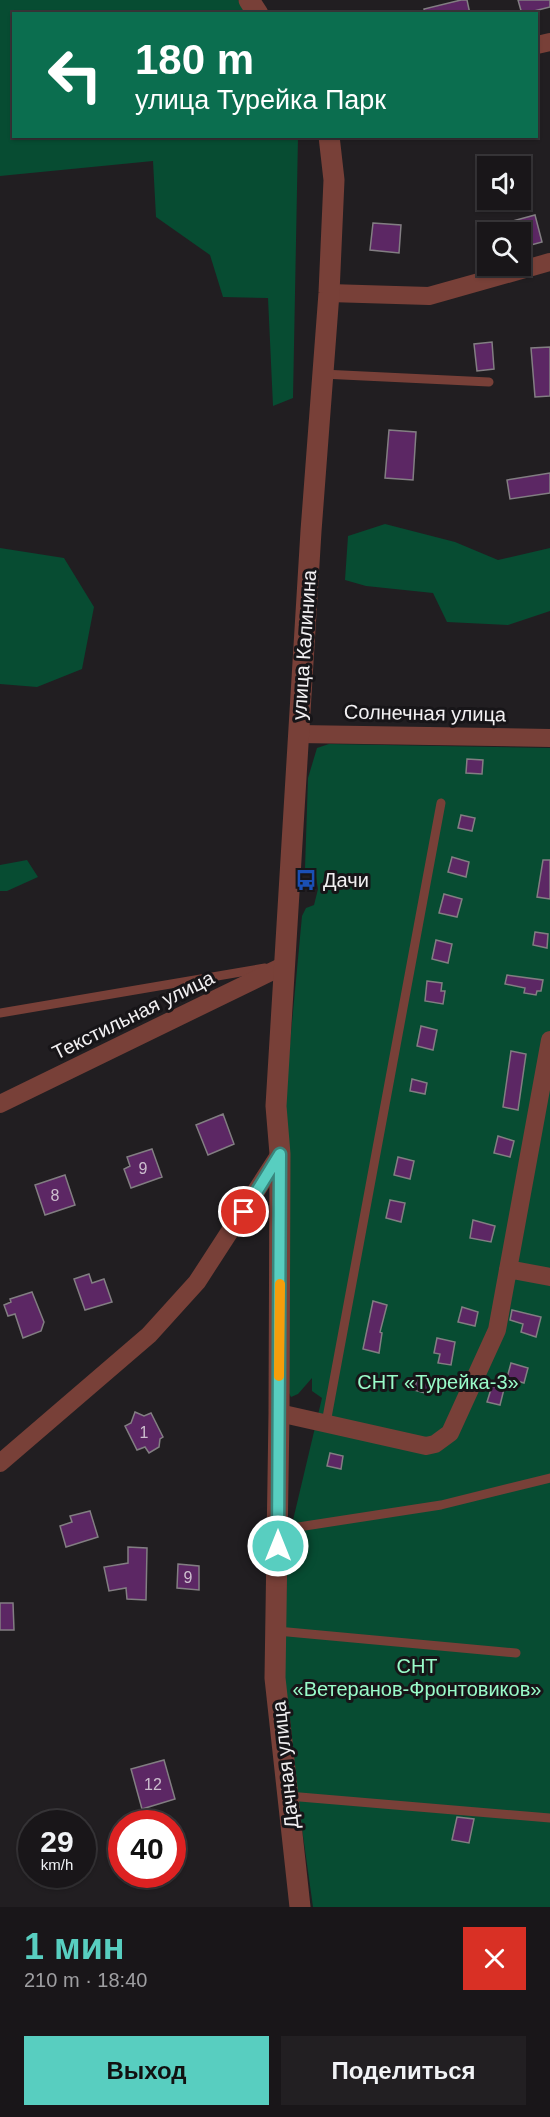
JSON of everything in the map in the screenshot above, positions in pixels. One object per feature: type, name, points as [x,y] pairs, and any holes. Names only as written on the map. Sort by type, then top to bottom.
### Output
[{"type":"street","name":"улица Калинина","points":[[280,1154],[276,1106],[298,734],[329,293],[334,180],[329,138]]},
{"type":"street","points":[[329,293],[429,296],[550,262]]},
{"type":"street","name":"Солнечная улица","points":[[298,734],[550,738]]},
{"type":"street","name":"Текстильная улица","points":[[0,1104],[285,965]]},
{"type":"street","points":[[279,1413],[426,1446],[444,1439],[454,1425],[497,1330],[550,1040]]},
{"type":"street","points":[[0,1462],[149,1335],[197,1282],[280,1154]]},
{"type":"street","name":"Дачная улица","points":[[280,1154],[275,1678],[300,1907]]},
{"type":"street","points":[[508,1269],[550,1277]]},
{"type":"lane","points":[[322,374],[489,382]]},
{"type":"lane","points":[[326,1423],[441,803]]},
{"type":"lane","points":[[0,1013],[285,965]]},
{"type":"lane","points":[[278,1536],[279,1528],[441,1505],[550,1478]]},
{"type":"lane","points":[[275,1631],[516,1653]]},
{"type":"lane","points":[[288,1796],[550,1818]]},
{"type":"green space","points":[[0,0],[238,0],[247,12],[12,12],[12,138],[298,138],[293,398],[273,406],[268,298],[223,297],[210,255],[156,217],[153,161],[0,176]]},
{"type":"green space","points":[[385,524],[455,542],[498,560],[550,548],[550,611],[508,625],[447,622],[433,593],[366,586],[345,580],[348,536]]},
{"type":"green space","points":[[0,548],[64,558],[94,607],[82,669],[37,687],[0,684]]},
{"type":"green space","points":[[329,744],[550,748],[550,1907],[313,1907],[286,1714],[284,1640],[289,1537],[322,1398],[312,1391],[312,1378],[298,1394],[291,1397],[288,1391],[280,1150],[302,916],[306,908],[314,905],[318,889],[315,871],[305,868],[308,778],[317,748]]},
{"type":"green space","points":[[27,860],[38,877],[7,891],[0,891],[0,865]]},
{"type":"building","points":[[467,0],[470,12],[425,12],[424,9]]},
{"type":"building","points":[[518,0],[550,0],[550,7],[521,12]]},
{"type":"building","points":[[535,215],[542,242],[531,245],[531,222],[509,222]]},
{"type":"building","points":[[373,223],[401,225],[399,253],[370,250]]},
{"type":"building","points":[[492,342],[494,369],[477,371],[474,344]]},
{"type":"building","points":[[550,347],[550,396],[535,397],[531,348]]},
{"type":"building","points":[[389,430],[416,432],[413,480],[385,478]]},
{"type":"building","points":[[550,473],[550,493],[510,499],[507,480]]},
{"type":"building","points":[[467,759],[483,760],[482,774],[466,773]]},
{"type":"building","points":[[461,815],[475,818],[472,831],[458,828]]},
{"type":"building","points":[[452,857],[469,862],[466,877],[448,872]]},
{"type":"building","points":[[543,860],[550,860],[550,899],[537,897]]},
{"type":"building","points":[[444,894],[462,899],[457,917],[439,913]]},
{"type":"building","points":[[535,932],[548,934],[547,948],[533,945]]},
{"type":"building","points":[[436,940],[452,944],[448,963],[432,959]]},
{"type":"building","points":[[507,975],[543,980],[541,991],[537,991],[536,995],[524,993],[525,988],[505,984]]},
{"type":"building","points":[[427,981],[442,983],[441,991],[445,991],[443,1004],[425,1001]]},
{"type":"building","points":[[421,1026],[437,1030],[433,1050],[417,1046]]},
{"type":"building","points":[[511,1051],[526,1054],[518,1110],[503,1107]]},
{"type":"building","points":[[412,1079],[427,1083],[425,1094],[410,1091]]},
{"type":"building","points":[[223,1114],[234,1144],[208,1155],[196,1125]]},
{"type":"building","points":[[498,1136],[514,1141],[510,1157],[494,1153]]},
{"type":"building","points":[[152,1149],[162,1177],[131,1188],[124,1169],[130,1166],[127,1157]]},
{"type":"building","points":[[398,1157],[414,1161],[410,1179],[394,1175]]},
{"type":"building","points":[[65,1175],[75,1205],[45,1215],[35,1185]]},
{"type":"building","points":[[390,1200],[405,1203],[401,1222],[386,1218]]},
{"type":"building","points":[[473,1220],[495,1226],[491,1242],[470,1238]]},
{"type":"building","points":[[89,1274],[92,1283],[104,1279],[112,1302],[85,1310],[74,1279]]},
{"type":"building","points":[[32,1292],[44,1322],[41,1331],[23,1338],[15,1314],[8,1316],[4,1305],[11,1302],[10,1299]]},
{"type":"building","points":[[373,1301],[387,1305],[380,1332],[382,1333],[379,1353],[363,1349]]},
{"type":"building","points":[[462,1307],[478,1312],[475,1326],[458,1322]]},
{"type":"building","points":[[512,1310],[541,1317],[536,1337],[521,1332],[523,1324],[510,1320]]},
{"type":"building","points":[[437,1338],[455,1342],[451,1365],[438,1363],[440,1354],[434,1353]]},
{"type":"building","points":[[511,1363],[528,1368],[524,1383],[507,1378]]},
{"type":"building","points":[[418,1376],[432,1379],[429,1394],[414,1390]]},
{"type":"building","points":[[492,1386],[504,1389],[500,1405],[487,1402]]},
{"type":"building","points":[[135,1412],[144,1416],[151,1413],[163,1437],[160,1439],[159,1447],[149,1453],[145,1447],[137,1450],[125,1426],[131,1423]]},
{"type":"building","points":[[330,1453],[343,1456],[341,1469],[327,1466]]},
{"type":"building","points":[[90,1511],[98,1537],[66,1547],[60,1526],[72,1522],[70,1516]]},
{"type":"building","points":[[128,1547],[147,1548],[146,1600],[127,1599],[126,1588],[109,1591],[104,1567],[128,1563]]},
{"type":"building","points":[[178,1564],[199,1566],[199,1590],[177,1588]]},
{"type":"building","points":[[0,1603],[13,1603],[14,1630],[0,1630]]},
{"type":"building","points":[[164,1760],[175,1799],[142,1809],[131,1769]]},
{"type":"building","points":[[457,1817],[474,1819],[469,1843],[452,1840]]},
{"type":"slow traffic","points":[[279,1376],[280,1284]]},
{"type":"place","name":"Дачи","points":[[306,880]]},
{"type":"route","points":[[244,1212],[280,1154],[278,1546]]},
{"type":"park label","name":"СНТ «Турейка-3»","points":[[438,1382]]},
{"type":"park label","name":"СНТ «Ветеранов-Фронтовиков»","points":[[417,1678]]}]
